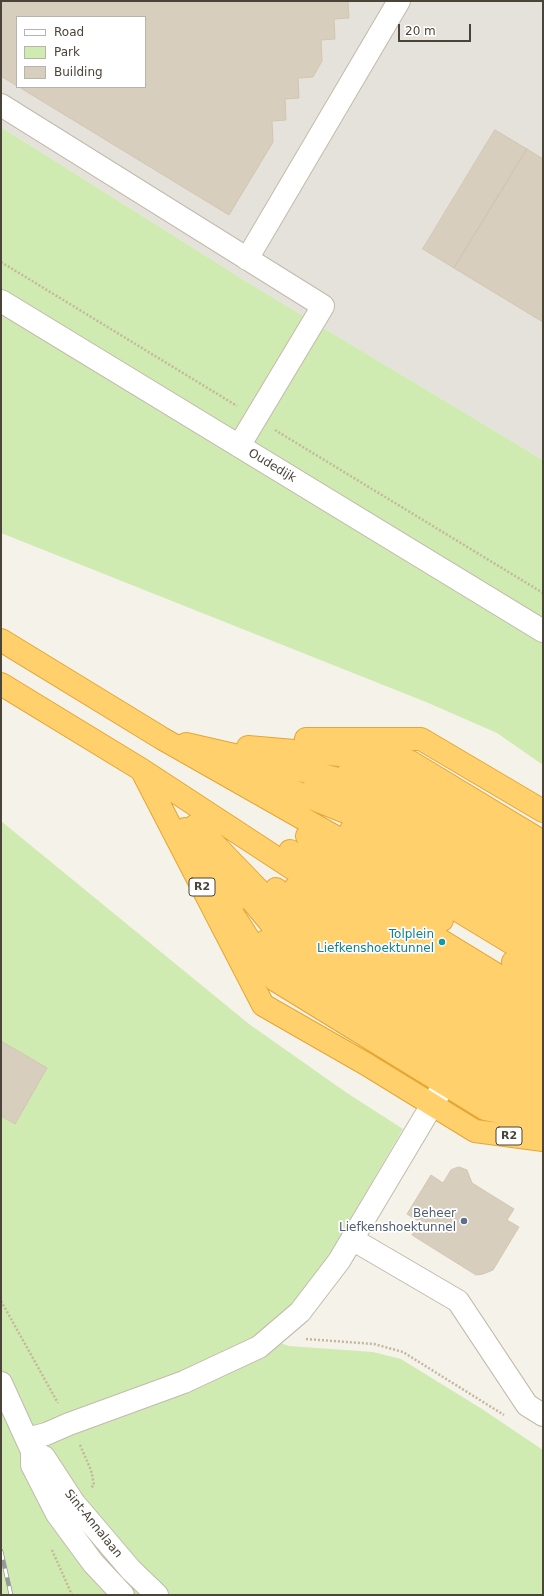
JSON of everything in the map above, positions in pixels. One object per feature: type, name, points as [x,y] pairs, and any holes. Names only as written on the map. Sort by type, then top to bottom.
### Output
[{"type":"highway","points":[[1,640],[163,739],[355,848],[543,962]]},
{"type":"highway","name":"R2","points":[[1,684],[142,770],[337,877],[474,1032],[504,1079],[543,1092]]},
{"type":"highway","points":[[163,739],[421,739],[543,811]]},
{"type":"highway","points":[[163,739],[409,761],[543,842]]},
{"type":"highway","points":[[163,739],[400,776],[543,861]]},
{"type":"highway","points":[[163,739],[391,791],[543,883]]},
{"type":"highway","points":[[163,739],[382,806],[543,902]]},
{"type":"highway","points":[[163,739],[371,822],[543,923]]},
{"type":"highway","points":[[163,739],[363,835],[543,942]]},
{"type":"highway","points":[[163,739],[346,862],[543,980]]},
{"type":"highway","name":"R2","points":[[142,770],[319,906],[512,1064],[543,1075]]},
{"type":"highway","name":"R2","points":[[142,770],[302,934],[474,1032],[543,1042]]},
{"type":"highway","name":"R2","points":[[142,770],[283,965],[522,1049],[543,1059]]},
{"type":"highway","name":"R2","points":[[142,770],[263,1005],[366,1064],[475,1131],[543,1140]]},
{"type":"highway","name":"R2","points":[[474,1032],[543,1003]]},
{"type":"highway","name":"R2","points":[[474,1032],[543,1023]]},
{"type":"highway","name":"R2","points":[[474,1032],[494,1094],[543,1107]]},
{"type":"highway","name":"R2","points":[[474,1032],[485,1109],[543,1121]]},
{"type":"street","points":[[247,259],[399,1]]},
{"type":"street","points":[[1,105],[323,306],[239,446]]},
{"type":"street","name":"Oudedijk","points":[[1,302],[543,631]]},
{"type":"street","points":[[30,1445],[46,1434],[69,1424],[184,1382],[259,1347],[300,1312],[339,1261],[474,1032]]},
{"type":"street","points":[[352,1239],[458,1301],[527,1405],[543,1415]]},
{"type":"street","name":"Sint-Annalaan","points":[[1,1383],[30,1445],[32,1465],[57,1514],[93,1562],[123,1595]]},
{"type":"street","name":"Sint-Annalaan","points":[[30,1445],[44,1457],[74,1503],[131,1570],[158,1595]]},
{"type":"path","points":[[274,1333],[291,1338],[374,1344],[404,1352],[510,1419]]},
{"type":"shaded area","points":[[1,1],[543,1],[543,460],[252,285],[1,127]]},
{"type":"green space","points":[[1,127],[252,285],[543,460],[543,765],[497,733],[426,702],[1,533]]},
{"type":"green space","points":[[1,821],[249,1024],[347,1093],[403,1129],[330,1254],[293,1305],[272,1340],[289,1346],[373,1352],[401,1359],[482,1409],[543,1450],[543,1595],[1,1595]]},
{"type":"building","points":[[1,1],[348,1],[349,18],[334,19],[335,39],[321,40],[322,61],[313,77],[298,78],[299,98],[285,99],[286,120],[272,121],[273,142],[229,215],[21,88],[146,88],[146,16],[16,16],[16,85],[1,76]]},
{"type":"building","points":[[495,130],[527,149],[454,268],[423,249]]},
{"type":"building","points":[[527,149],[543,159],[543,322],[454,268]]},
{"type":"building","points":[[1,1041],[47,1068],[15,1124],[1,1116]]},
{"type":"building","name":"Beheer Liefkenshoektunnel","points":[[459,1167],[467,1170],[472,1183],[514,1209],[507,1220],[519,1227],[493,1270],[483,1274],[476,1275],[412,1235],[420,1222],[407,1214],[431,1175],[443,1183],[451,1170]]},
{"type":"railway","points":[[1,1551],[11,1595]]},
{"type":"place","name":"Tolplein Liefkenshoektunnel","points":[[442,942]]},
{"type":"place","name":"Beheer Liefkenshoektunnel","points":[[464,1221]]}]
